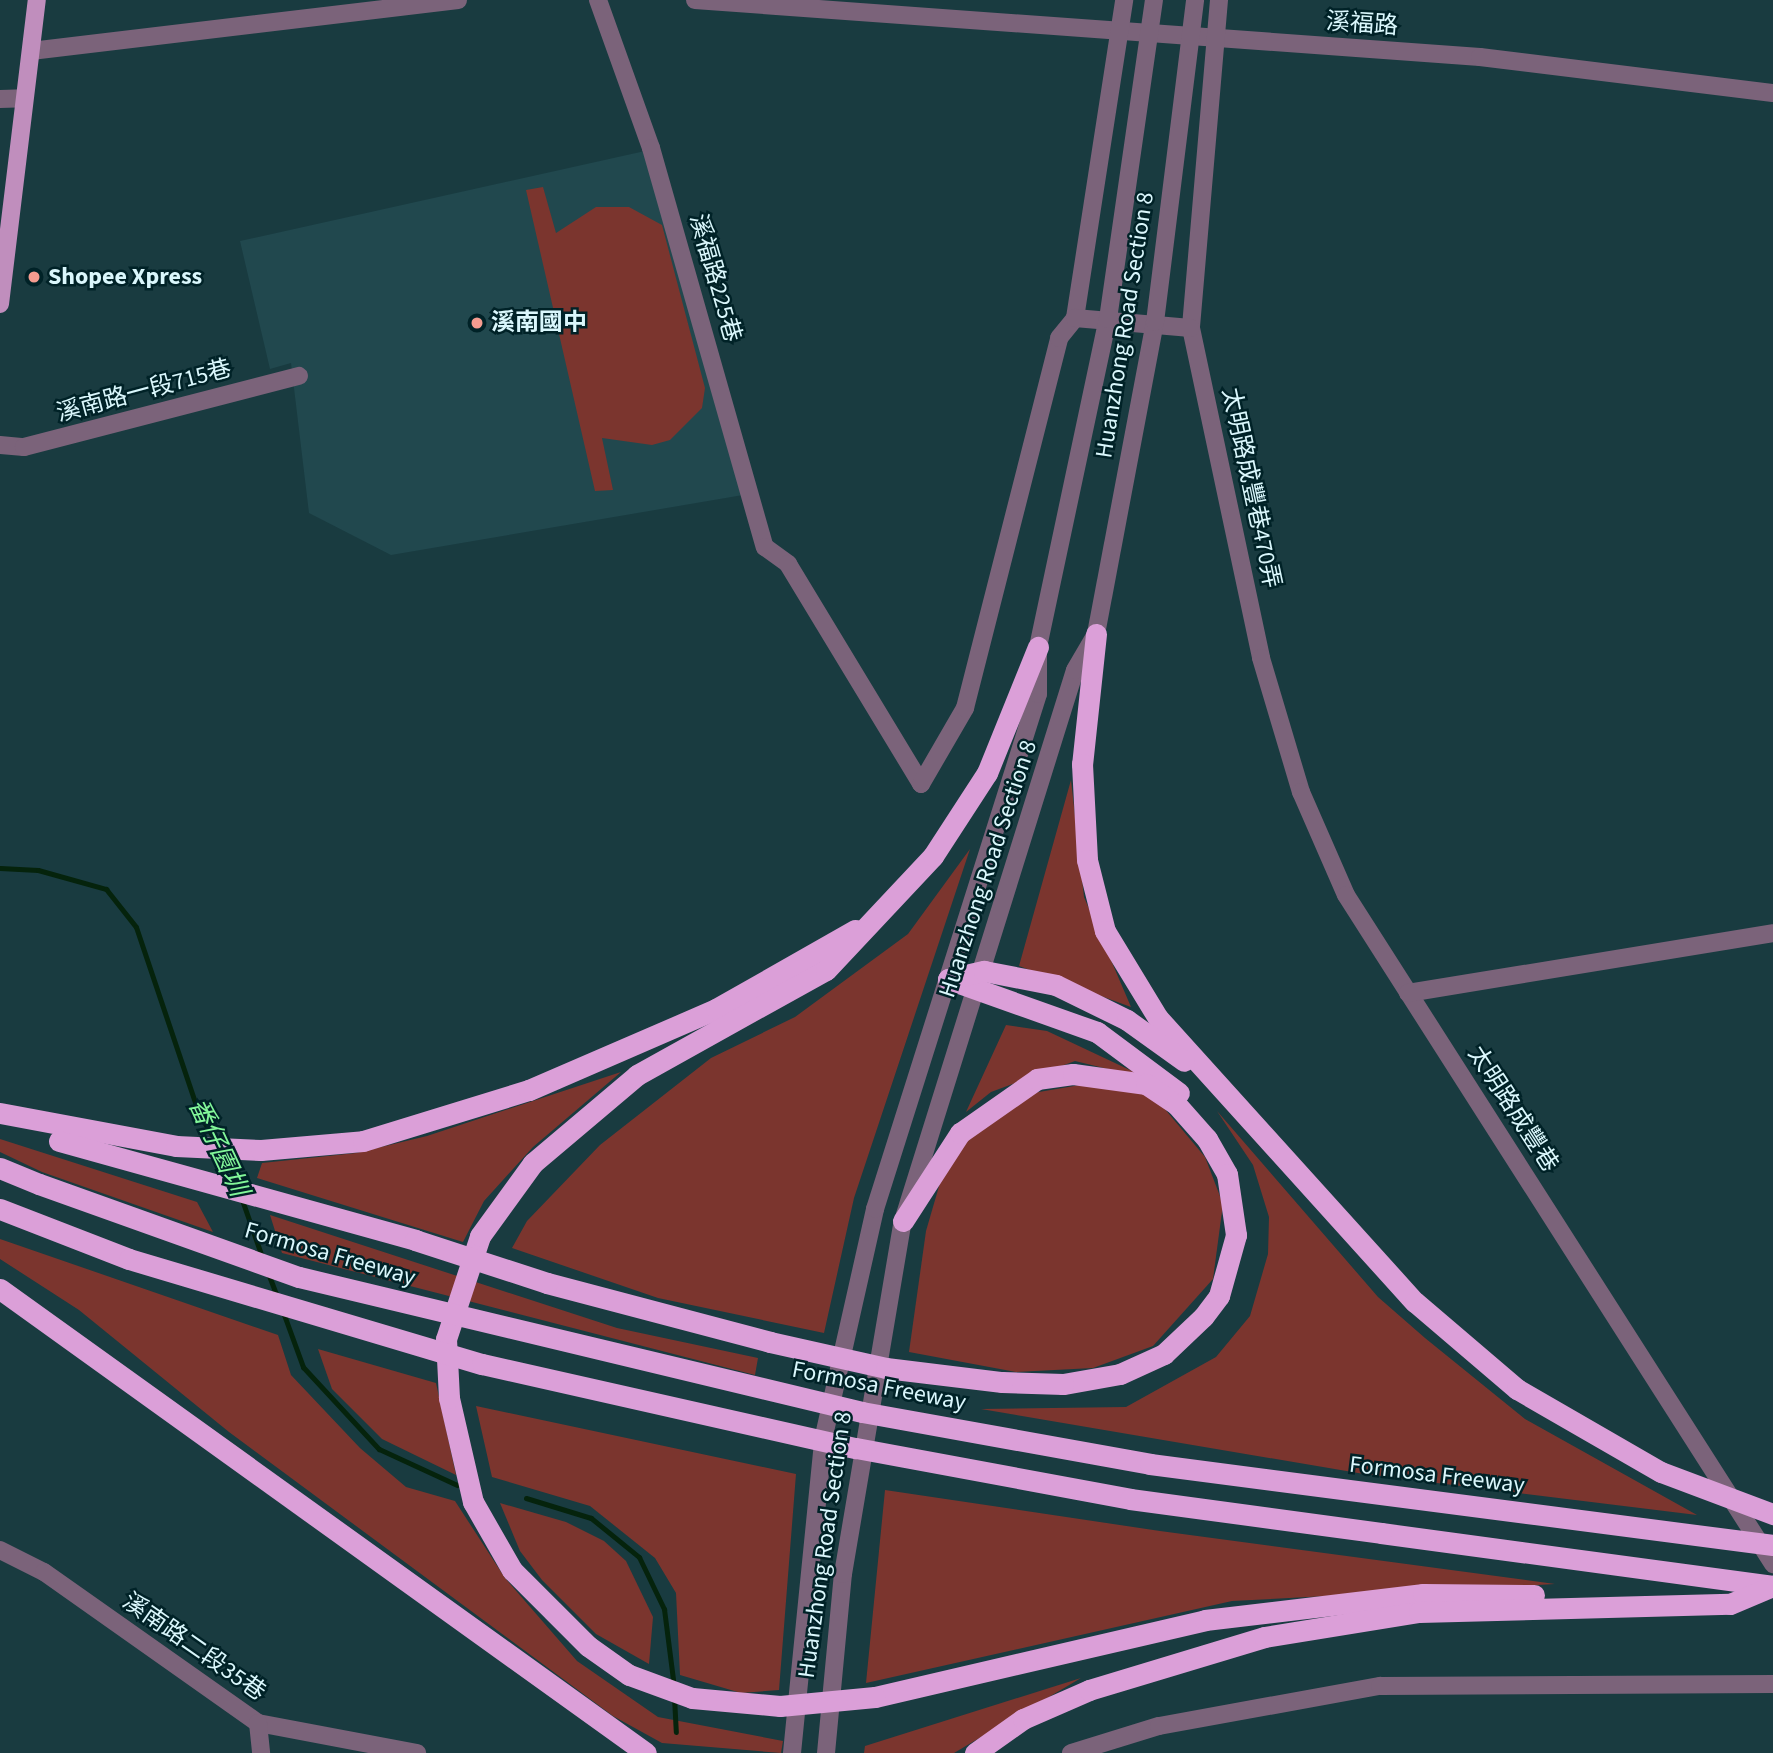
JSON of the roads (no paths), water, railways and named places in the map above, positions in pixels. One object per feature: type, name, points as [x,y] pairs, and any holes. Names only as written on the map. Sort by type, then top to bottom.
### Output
[{"type":"highway","points":[[1096,634],[1081,814],[1094,896],[1105,931],[1158,1018],[1415,1303],[1476,1356],[1517,1389],[1661,1472],[1773,1514]]},
{"type":"highway","points":[[1038,647],[987,773],[933,856],[881,915],[826,970],[636,1075],[581,1118],[533,1163],[497,1209],[460,1288],[446,1339],[449,1398],[473,1502],[512,1570],[588,1646],[629,1675],[692,1698],[749,1706],[827,1706],[875,1698],[1140,1633],[1346,1602],[1423,1594],[1640,1604]]},
{"type":"highway","points":[[0,1113],[71,1130],[221,1148],[363,1141],[529,1090],[716,1009],[881,915]]},
{"type":"highway","points":[[948,979],[984,971],[1056,985],[1127,1020],[1225,1092]]},
{"type":"highway","points":[[0,1122],[238,1187],[547,1283],[770,1342],[886,1367],[1002,1382],[1063,1384],[1120,1374],[1164,1354],[1190,1332],[1219,1296],[1230,1265],[1235,1202],[1227,1174],[1224,1146],[1200,1111],[1155,1072],[1097,1032],[974,991],[948,979]]},
{"type":"highway","points":[[903,1221],[960,1133],[1014,1090],[1051,1076],[1146,1084],[1176,1104],[1227,1174]]},
{"type":"highway","name":"Formosa Freeway","points":[[0,1168],[299,1277],[862,1412],[1150,1464],[1773,1545]]},
{"type":"highway","points":[[0,1209],[129,1259],[482,1364],[856,1448],[1130,1499],[1773,1586]]},
{"type":"highway","points":[[0,1289],[648,1752]]},
{"type":"highway","points":[[975,1753],[1023,1719],[1089,1690],[1264,1637],[1419,1612],[1640,1604],[1730,1604],[1773,1586]]},
{"type":"main road","points":[[0,304],[37,0]]},
{"type":"street","points":[[31,51],[458,0]]},
{"type":"street","name":"溪福路225巷","points":[[598,0],[696,298],[755,521],[765,547],[788,565],[921,784],[965,708],[1059,338],[1075,318]]},
{"type":"street","name":"溪福路","points":[[695,0],[1560,64],[1773,93]]},
{"type":"street","name":"Huanzhong Road Section 8","points":[[1075,318],[1124,0]]},
{"type":"street","name":"Huanzhong Road Section 8","points":[[792,1753],[823,1440],[875,1209],[1038,694],[1038,647],[1108,319],[1154,0]]},
{"type":"street","name":"Huanzhong Road Section 8","points":[[826,1753],[843,1574],[903,1221],[974,991],[984,971],[1075,670],[1096,634],[1155,323],[1195,0]]},
{"type":"street","points":[[1075,318],[1191,328],[1219,0]]},
{"type":"street","points":[[0,99],[24,98]]},
{"type":"street","name":"太明路成豐巷470弄","points":[[1191,328],[1261,658]]},
{"type":"street","name":"溪南路一段715巷","points":[[0,445],[24,447],[299,376]]},
{"type":"street","name":"太明路成豐巷","points":[[1261,658],[1325,858],[1408,993],[1773,1564]]},
{"type":"street","points":[[1408,993],[1773,933]]},
{"type":"street","name":"溪南路二段35巷","points":[[0,1550],[44,1572],[258,1723],[418,1753]]},
{"type":"street","points":[[1071,1753],[1303,1696],[1380,1686],[1773,1684]]},
{"type":"street","points":[[258,1723],[261,1753]]},
{"type":"waterway","name":"番仔園圳","points":[[0,868],[38,870],[106,889],[136,927],[199,1114],[216,1141]]},
{"type":"waterway","name":"番仔園圳","points":[[225,1155],[237,1184]]},
{"type":"waterway","name":"番仔園圳","points":[[241,1197],[262,1257]]},
{"type":"waterway","name":"番仔園圳","points":[[268,1273],[277,1297]]},
{"type":"waterway","name":"番仔園圳","points":[[283,1312],[303,1367],[379,1449],[457,1485]]},
{"type":"waterway","name":"番仔園圳","points":[[526,1498],[591,1518],[639,1557],[664,1609],[674,1687]]},
{"type":"waterway","name":"番仔園圳","points":[[674,1697],[676,1732]]},
{"type":"place","name":"Shopee Xpress","points":[[34,277]]},
{"type":"place","name":"溪南國中","points":[[477,323]]}]
